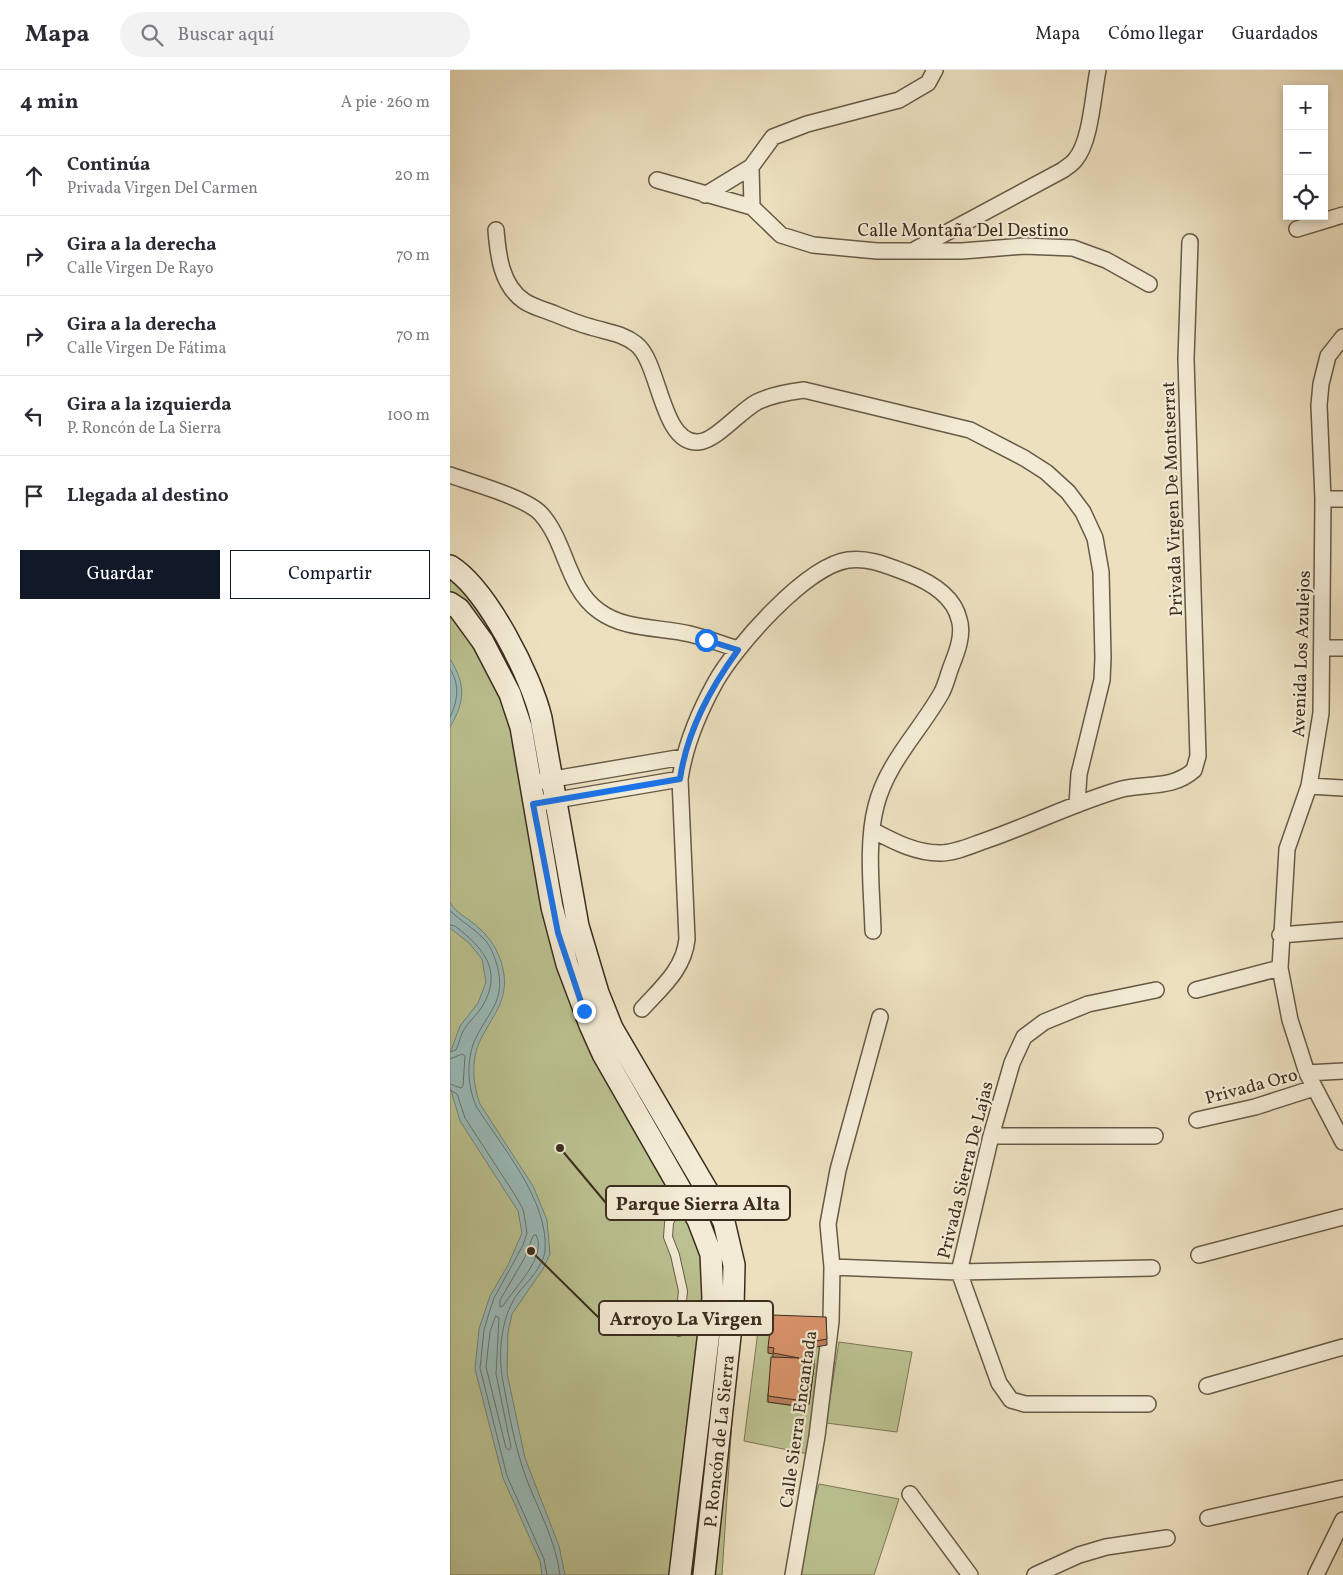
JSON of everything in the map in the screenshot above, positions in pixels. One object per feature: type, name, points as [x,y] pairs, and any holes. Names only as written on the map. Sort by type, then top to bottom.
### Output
[{"type":"street","points":[[705,195],[751,167],[773,137],[807,124],[899,100],[928,82],[935,70]]},
{"type":"street","points":[[915,250],[1063,170],[1075,160],[1082,148],[1098,70]]},
{"type":"street","points":[[657,180],[752,207],[751,167]]},
{"type":"street","name":"Calle Montaña Del Destino","points":[[752,207],[781,235],[813,245],[877,251],[962,251],[1024,246],[1072,248],[1106,260],[1149,284]]},
{"type":"street","points":[[1297,229],[1343,215]]},
{"type":"street","points":[[496,230],[498,253],[503,272],[517,295],[537,307],[590,327],[615,333],[639,346],[647,358],[669,420],[678,433],[689,440],[698,442],[708,438],[757,402],[787,392],[804,390],[970,430],[1024,458],[1046,472],[1068,492],[1082,512],[1095,538],[1101,572],[1102,680],[1078,774],[1077,804],[1017,830],[949,852],[938,853],[917,850],[897,843],[872,830]]},
{"type":"street","name":"Privada Virgen De Montserrat","points":[[1077,804],[1124,789],[1165,784],[1180,780],[1194,770],[1198,756],[1186,359],[1190,242]]},
{"type":"street","name":"Avenida Los Azulejos","points":[[1343,337],[1319,405],[1324,499],[1320,713],[1309,786],[1286,849],[1280,935],[1280,968],[1290,1020],[1306,1073],[1343,1142]]},
{"type":"street","points":[[450,476],[518,500],[540,513],[554,534],[576,586],[592,605],[607,617],[620,622],[690,634],[738,650]]},
{"type":"street","points":[[1324,499],[1343,499]]},
{"type":"street","points":[[642,1009],[679,967],[685,954],[687,939],[680,779],[683,757],[700,712],[716,681],[738,650],[793,590],[834,564],[848,560],[864,560],[884,564],[926,580],[941,591],[959,618],[960,634],[956,653],[943,690],[890,770],[875,807],[872,830],[873,931]]},
{"type":"street","name":"P. Roncón de La Sierra","points":[[450,566],[468,581],[483,599],[532,687],[541,718],[578,926],[598,993],[612,1028],[724,1222],[733,1254],[736,1277],[704,1575]]},
{"type":"street","name":"P. Roncón de La Sierra","points":[[450,603],[459,609],[483,642],[510,694],[521,727],[554,916],[575,988],[603,1054],[698,1220],[710,1254],[713,1298],[680,1575]]},
{"type":"street","points":[[1322,648],[1343,648]]},
{"type":"street","points":[[530,782],[683,757]]},
{"type":"street","points":[[533,804],[680,779]]},
{"type":"street","points":[[1309,786],[1343,788]]},
{"type":"street","points":[[1280,935],[1343,930]]},
{"type":"street","points":[[1196,990],[1280,968]]},
{"type":"street","name":"Privada Sierra De Lajas","points":[[1148,1404],[1025,1404],[1011,1400],[999,1383],[959,1272],[991,1136],[1012,1063],[1024,1037],[1044,1022],[1088,1004],[1156,990]]},
{"type":"street","name":"Calle Sierra Encantada","points":[[793,1575],[825,1379],[831,1321],[832,1267],[828,1224],[832,1199],[880,1017]]},
{"type":"street","points":[[1306,1073],[1343,1071]]},
{"type":"street","name":"Privada Oro","points":[[1197,1120],[1255,1107],[1314,1088]]},
{"type":"street","points":[[991,1136],[1155,1136]]},
{"type":"street","points":[[664,1161],[683,1149]]},
{"type":"street","points":[[1199,1255],[1343,1217]]},
{"type":"street","points":[[832,1267],[959,1272],[1152,1268]]},
{"type":"street","points":[[1207,1386],[1343,1347]]},
{"type":"street","points":[[1208,1518],[1343,1488]]},
{"type":"street","points":[[910,1494],[970,1575]]},
{"type":"street","points":[[1316,1575],[1343,1520]]},
{"type":"street","points":[[1035,1575],[1079,1554],[1106,1547],[1167,1538]]},
{"type":"lane","points":[[679,1332],[682,1291],[675,1254],[668,1237],[669,1223],[682,1192]]},
{"type":"green space","points":[[450,570],[532,687],[541,780],[598,1018],[741,1279],[722,1575],[450,1575]]},
{"type":"green space","points":[[772,1321],[774,1355],[767,1402],[803,1407],[809,1404],[814,1366],[808,1365],[810,1348],[827,1345],[813,1455],[744,1441],[759,1323]]},
{"type":"green space","points":[[839,1342],[912,1352],[897,1432],[826,1423]]},
{"type":"green space","points":[[819,1484],[899,1499],[874,1575],[798,1575],[802,1542]]},
{"type":"water","points":[[450,659],[459,677],[462,693],[459,709],[450,727]]},
{"type":"water","points":[[450,902],[456,910],[486,935],[495,947],[501,961],[504,990],[498,1008],[476,1050],[474,1074],[476,1089],[480,1104],[533,1186],[547,1220],[550,1254],[543,1269],[512,1314],[508,1332],[507,1373],[525,1458],[559,1546],[565,1575],[542,1575],[540,1561],[503,1478],[475,1369],[479,1329],[490,1296],[508,1265],[522,1233],[518,1211],[460,1121],[450,1087],[450,1053],[460,1026],[478,1003],[486,982],[482,959],[469,943],[450,928]]},
{"type":"building","points":[[772,1315],[826,1317],[827,1339],[810,1342],[808,1359],[814,1360],[809,1397],[804,1401],[768,1396],[771,1357],[799,1358],[773,1353],[774,1348],[768,1347]]},
{"type":"place","name":"Parque Sierra Alta","points":[[560,1148]]},
{"type":"place","name":"Arroyo La Virgen","points":[[531,1251]]},
{"type":"route","points":[[584,1011],[566,964],[558,933],[533,804],[680,779],[683,757],[700,712],[716,681],[738,650],[706,640]]}]
